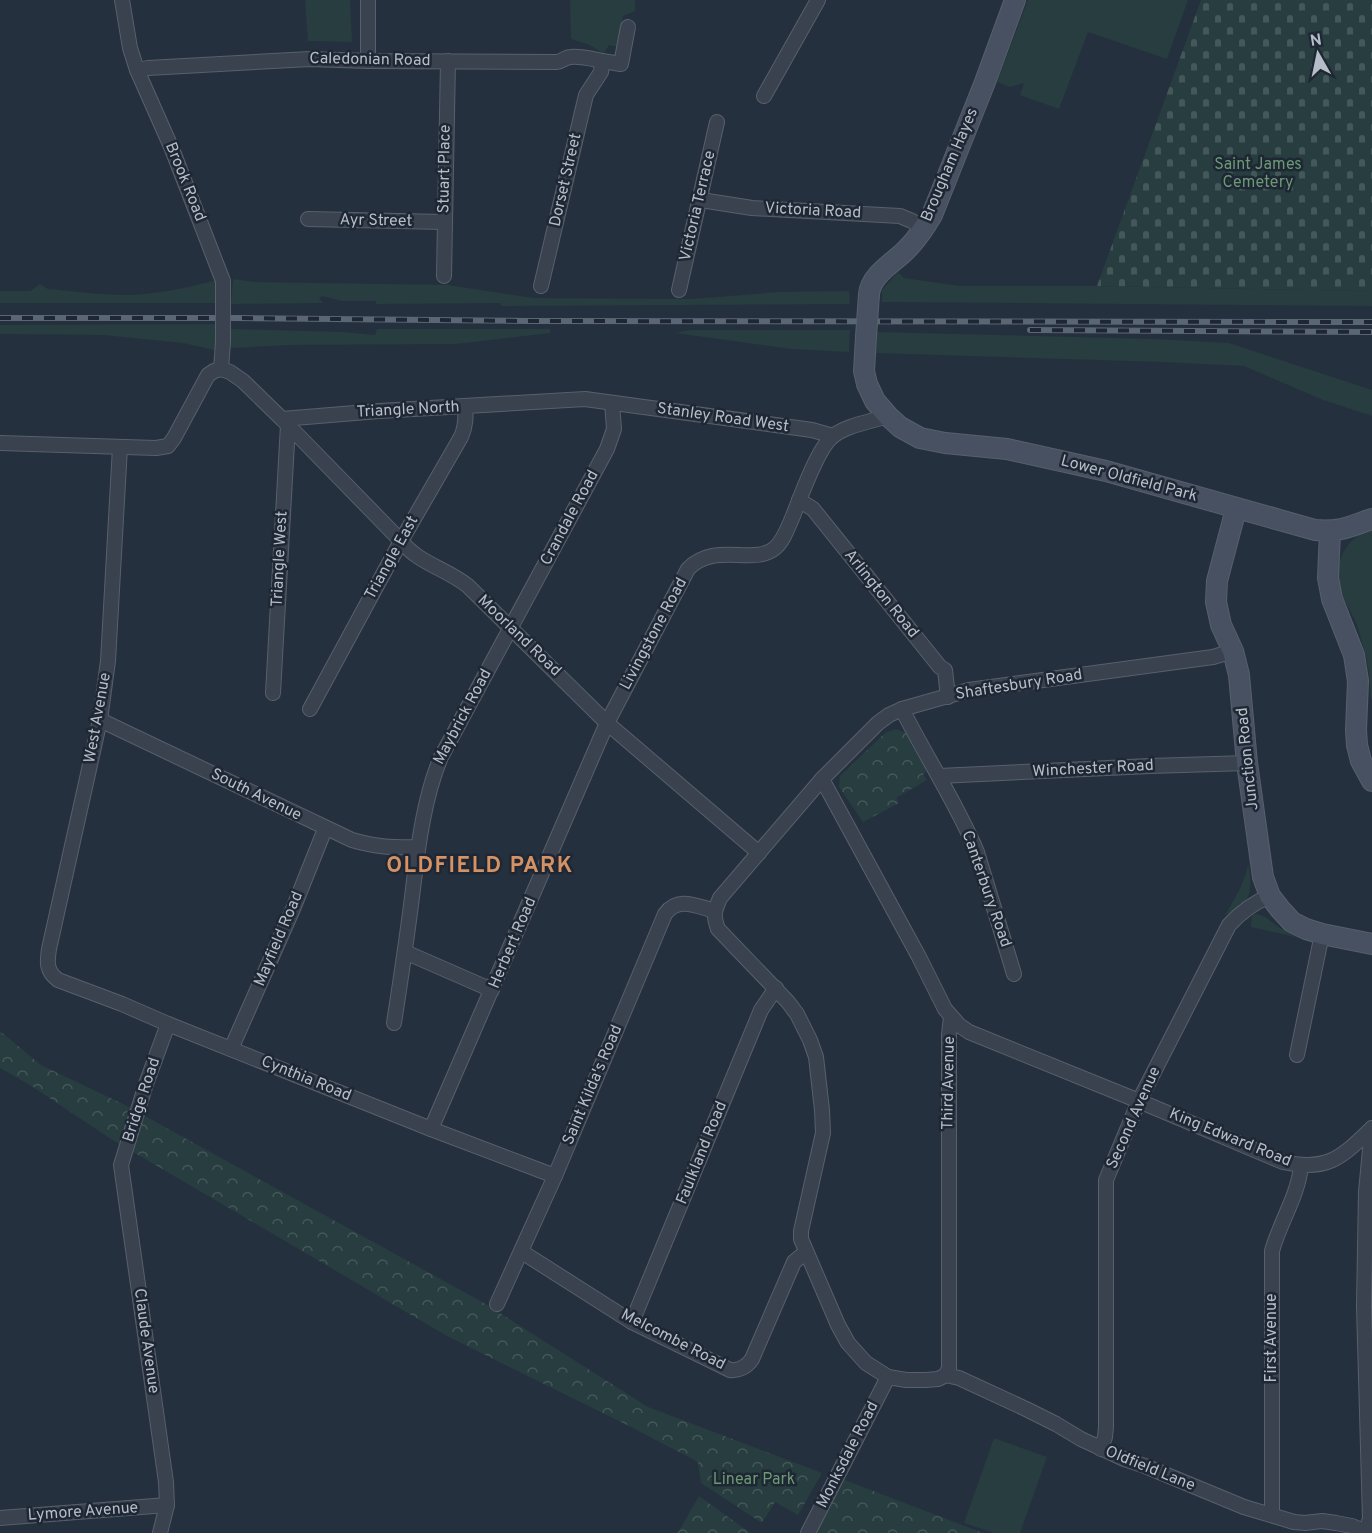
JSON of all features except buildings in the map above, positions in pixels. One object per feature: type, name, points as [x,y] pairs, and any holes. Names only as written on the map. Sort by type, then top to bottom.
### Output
[{"type":"main road","name":"Brougham Hayes","points":[[888,416],[875,401],[864,371],[870,287],[874,279],[908,248],[932,215],[1015,0]]},
{"type":"main road","name":"Lower Oldfield Park","points":[[888,416],[900,427],[920,438],[945,443],[1007,449],[1106,471],[1315,530],[1330,531],[1352,527],[1372,519]]},
{"type":"main road","name":"Junction Road","points":[[1236,509],[1217,581],[1216,602],[1221,625],[1233,651],[1239,675],[1247,763],[1263,877],[1270,896],[1292,922],[1322,934],[1372,944]]},
{"type":"main road","points":[[1330,531],[1328,578],[1332,600],[1354,655],[1358,681],[1357,746],[1361,761],[1372,781]]},
{"type":"street","name":"Brook Road","points":[[122,0],[130,48],[137,70],[172,149],[223,281],[221,369]]},
{"type":"street","points":[[368,0],[368,61]]},
{"type":"street","points":[[764,96],[818,0]]},
{"type":"street","name":"Caledonian Road","points":[[137,70],[310,59],[557,62],[568,57],[581,57],[621,64],[628,27]]},
{"type":"street","name":"Stuart Place","points":[[444,276],[448,61]]},
{"type":"street","name":"Dorset Street","points":[[541,286],[586,95],[601,72],[602,61]]},
{"type":"street","name":"Victoria Terrace","points":[[679,290],[717,122]]},
{"type":"street","name":"Victoria Road","points":[[700,200],[752,208],[900,216],[923,229]]},
{"type":"street","name":"Ayr Street","points":[[308,219],[444,222]]},
{"type":"street","points":[[0,443],[156,448],[168,446],[208,375],[221,369],[231,372],[243,381],[285,422]]},
{"type":"street","name":"Triangle North","points":[[285,422],[379,411],[585,399],[612,403]]},
{"type":"street","name":"Stanley Road West","points":[[612,403],[812,430],[833,436]]},
{"type":"street","name":"Crandale Road","points":[[511,629],[607,449],[614,429],[612,403]]},
{"type":"street","name":"Triangle East","points":[[310,709],[401,541],[465,430],[465,406]]},
{"type":"street","points":[[833,436],[849,428],[888,416]]},
{"type":"street","name":"Moorland Road","points":[[285,422],[401,541],[408,551],[459,580],[607,723],[759,853]]},
{"type":"street","name":"Triangle West","points":[[273,693],[285,422]]},
{"type":"street","name":"Livingstone Road","points":[[607,723],[688,569],[694,563],[713,555],[768,553],[775,548],[784,535],[818,457],[827,441],[833,436]]},
{"type":"street","name":"West Avenue","points":[[58,980],[51,975],[47,967],[49,949],[100,720],[108,661],[120,447]]},
{"type":"street","name":"Arlington Road","points":[[799,500],[813,509],[940,667],[945,670],[948,697]]},
{"type":"street","name":"Maybrick Road","points":[[394,1023],[418,847],[433,775],[511,629]]},
{"type":"street","name":"Shaftesbury Road","points":[[715,910],[720,898],[822,779],[878,723],[889,715],[902,709],[980,688],[1214,657],[1233,651]]},
{"type":"street","name":"Canterbury Road","points":[[902,709],[977,852],[1014,974]]},
{"type":"street","name":"South Avenue","points":[[100,720],[352,840],[388,848],[418,847]]},
{"type":"street","name":"Herbert Road","points":[[431,1129],[607,723]]},
{"type":"street","name":"Winchester Road","points":[[939,776],[1247,763]]},
{"type":"street","name":"Third Avenue","points":[[822,779],[951,1017],[949,1046],[949,1368],[942,1377]]},
{"type":"street","name":"Mayfield Road","points":[[231,1049],[293,909],[325,829]]},
{"type":"street","name":"Second Avenue","points":[[1101,1449],[1106,1427],[1106,1180],[1139,1101],[1229,926],[1244,910],[1270,896]]},
{"type":"street","name":"Saint Kilda's Road","points":[[497,1304],[555,1176],[665,914],[670,907],[679,903],[715,910]]},
{"type":"street","points":[[715,910],[714,919],[718,929],[776,987],[797,1014],[816,1057],[823,1133],[801,1239],[838,1325],[848,1344],[866,1363],[888,1377],[906,1380],[942,1377]]},
{"type":"street","points":[[1297,1055],[1322,934]]},
{"type":"street","points":[[405,952],[492,990]]},
{"type":"street","name":"Cynthia Road","points":[[58,980],[555,1176]]},
{"type":"street","name":"Faulkland Road","points":[[632,1322],[761,1010],[776,987]]},
{"type":"street","name":"King Edward Road","points":[[951,1017],[969,1032],[1283,1162],[1301,1166],[1324,1163],[1344,1154],[1372,1128]]},
{"type":"street","name":"Bridge Road","points":[[124,1176],[121,1165],[168,1024]]},
{"type":"street","name":"Oldfield Lane","points":[[942,1377],[959,1378],[1026,1409],[1101,1449],[1245,1507],[1294,1522],[1322,1521],[1352,1526],[1366,1532],[1370,1519],[1365,1192],[1372,1128]]},
{"type":"street","name":"First Avenue","points":[[1272,1515],[1272,1251],[1299,1181],[1301,1166]]},
{"type":"street","name":"Claude Avenue","points":[[124,1176],[166,1482],[167,1505],[160,1533]]},
{"type":"street","name":"Melcombe Road","points":[[522,1252],[632,1322],[730,1370],[735,1370],[740,1369],[752,1359],[794,1262],[806,1252]]},
{"type":"street","name":"Monksdale Road","points":[[808,1533],[888,1377]]},
{"type":"street","name":"Lymore Avenue","points":[[0,1518],[167,1505]]},
{"type":"green space","points":[[305,0],[350,0],[352,42],[308,41]]},
{"type":"green space","points":[[570,0],[635,0],[635,11],[623,16],[618,47],[609,45],[603,54],[590,45],[571,39]]},
{"type":"green space","points":[[1028,0],[1188,0],[1167,59],[1088,32],[1059,109],[1020,95],[1024,83],[1010,87],[997,82]]},
{"type":"green space","name":"Saint James Cemetery","points":[[1201,0],[1372,0],[1372,291],[1097,286]]},
{"type":"green space","points":[[898,272],[904,278],[960,286],[1372,291],[1372,306],[882,302],[882,290]]},
{"type":"green space","points":[[233,279],[256,282],[448,285],[533,298],[691,299],[779,292],[849,291],[850,304],[501,306],[500,303],[376,304],[376,301],[342,301],[322,296],[319,299],[323,303],[231,304]]},
{"type":"green space","points":[[217,280],[218,303],[0,303],[0,291],[30,291],[40,284],[48,289],[124,295],[147,294]]},
{"type":"green space","points":[[220,324],[219,344],[214,350],[183,343],[103,335],[0,334],[0,325]]},
{"type":"green space","points":[[231,329],[375,335],[377,329],[550,329],[550,333],[456,344],[288,345],[231,348]]},
{"type":"green space","points":[[690,330],[850,330],[849,352],[792,349],[675,333]]},
{"type":"green space","points":[[877,332],[1229,343],[1372,390],[1372,416],[1323,400],[1244,366],[876,353]]},
{"type":"green space","points":[[1372,529],[1371,699],[1366,655],[1356,622],[1339,588],[1337,574],[1341,557],[1350,543],[1356,537]]},
{"type":"green space","points":[[896,729],[906,733],[927,772],[923,774],[927,780],[896,798],[899,803],[863,822],[839,787],[840,776],[885,733]]},
{"type":"green space","points":[[1248,864],[1250,891],[1248,896],[1243,904],[1225,916],[1242,884]]},
{"type":"green space","points":[[1257,914],[1280,928],[1310,940],[1251,927],[1252,915]]},
{"type":"green space","name":"Linear Park","points":[[0,1031],[41,1065],[125,1105],[484,1303],[648,1407],[822,1473],[798,1515],[775,1502],[762,1523],[701,1483],[698,1462],[447,1336],[111,1139],[30,1085],[0,1068]]},
{"type":"green space","points":[[994,1438],[1047,1457],[1020,1533],[994,1533],[964,1523]]},
{"type":"green space","name":"Linear Park","points":[[842,1479],[983,1533],[816,1533]]},
{"type":"green space","points":[[699,1496],[751,1533],[676,1533]]},
{"type":"railway","points":[[0,318],[1372,322]]},
{"type":"railway","points":[[1030,330],[1372,332]]},
{"type":"district","name":"OLDFIELD PARK","points":[[480,866]]}]
